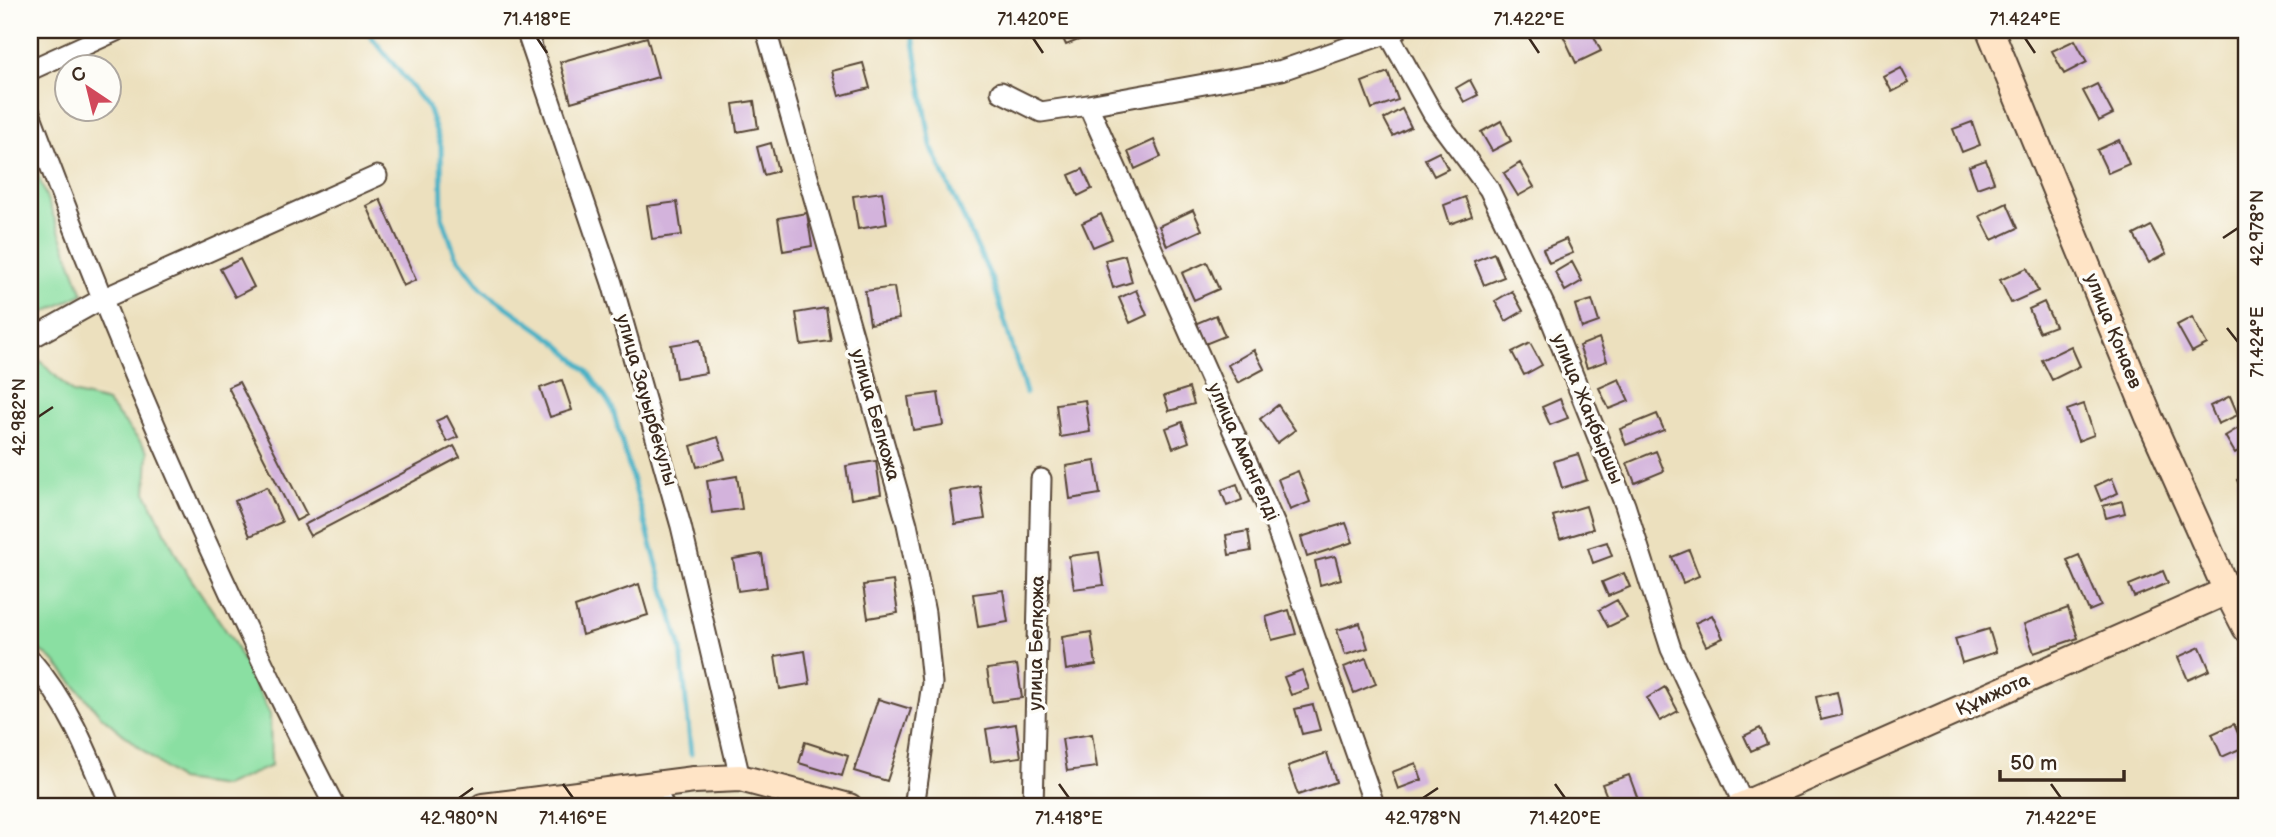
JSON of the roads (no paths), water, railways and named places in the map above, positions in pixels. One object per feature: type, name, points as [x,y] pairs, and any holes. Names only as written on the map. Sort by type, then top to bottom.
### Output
[{"type":"street","points":[[30,70],[118,30]]},
{"type":"street","name":"улица Зауырбекулы","points":[[526,30],[616,296],[681,526],[740,778]]},
{"type":"street","name":"улица Белкожа","points":[[766,30],[907,524],[925,613],[932,683],[914,807]]},
{"type":"street","name":"улица Қонаев","points":[[1990,30],[2149,417],[2237,585],[2246,628]]},
{"type":"street","points":[[1001,92],[1041,112],[1088,105],[1282,70],[1392,31]]},
{"type":"street","name":"улица Жаңбыршы","points":[[1392,31],[1433,114],[1489,189],[1549,315],[1625,505],[1671,649],[1741,806]]},
{"type":"street","name":"улица Амангелді","points":[[1088,105],[1276,527],[1375,807]]},
{"type":"street","points":[[30,113],[100,300],[264,671],[335,807]]},
{"type":"street","points":[[30,339],[100,300],[377,176]]},
{"type":"street","name":"улица Белқожа","points":[[1033,807],[1041,479]]},
{"type":"street","name":"Құмжота","points":[[1741,806],[2237,585]]},
{"type":"street","points":[[30,659],[54,686],[76,723],[110,807]]},
{"type":"street","points":[[483,807],[659,797],[694,780],[740,778],[849,807]]},
{"type":"waterway","points":[[366,30],[428,107],[441,146],[442,216],[455,254],[483,290],[555,341],[587,371],[612,407],[681,649],[691,754]]},
{"type":"waterway","points":[[912,30],[931,146],[993,282],[1026,393]]}]
